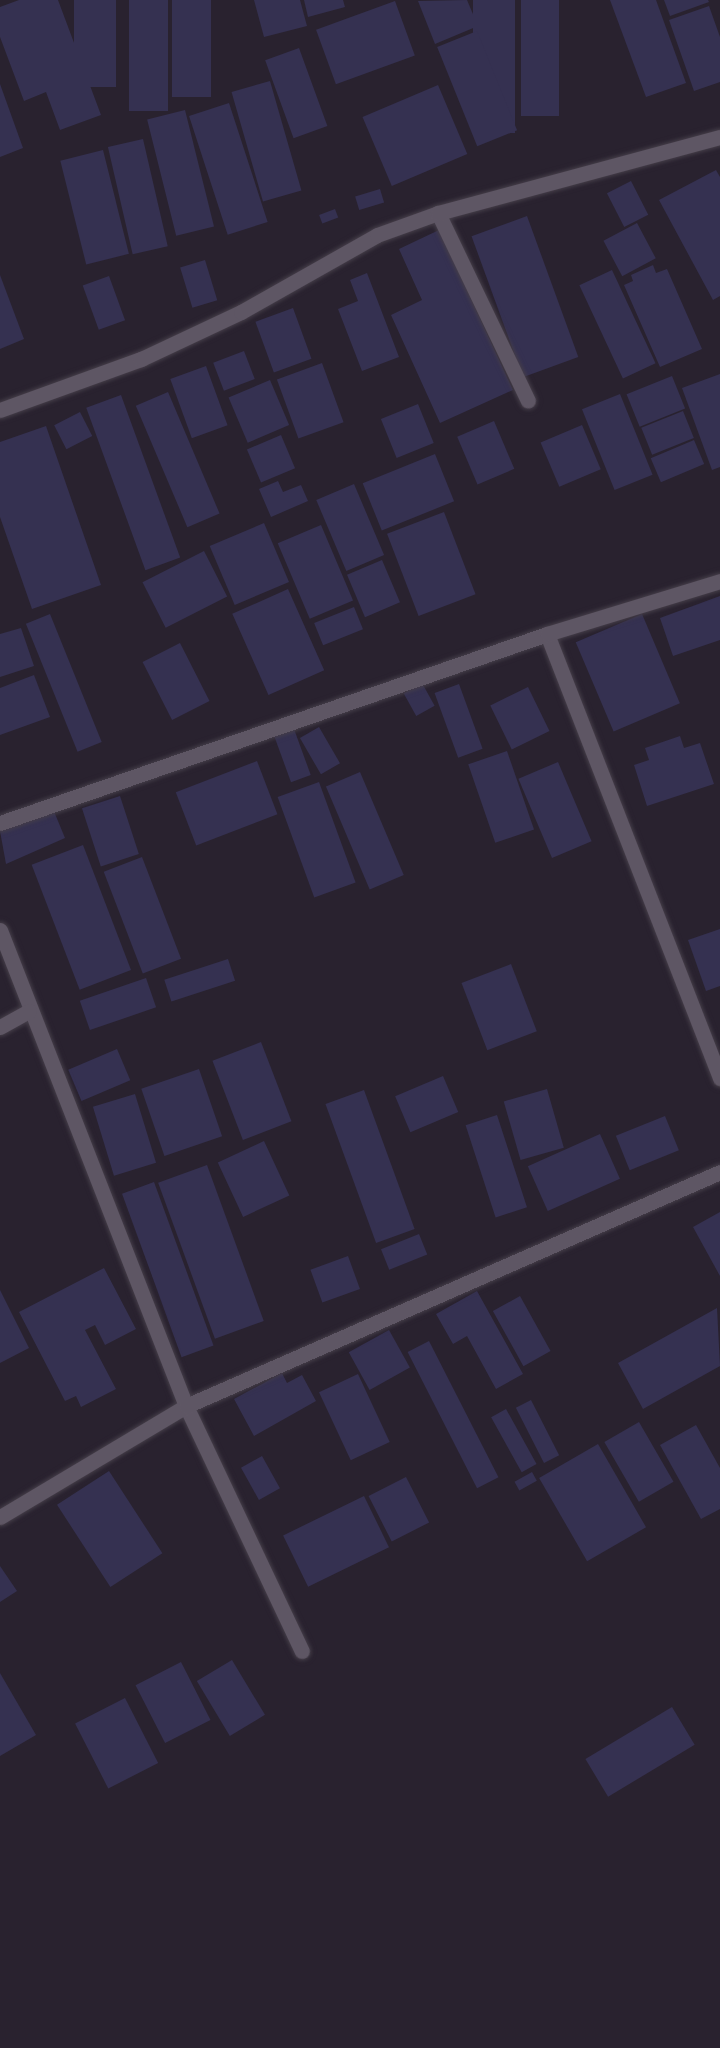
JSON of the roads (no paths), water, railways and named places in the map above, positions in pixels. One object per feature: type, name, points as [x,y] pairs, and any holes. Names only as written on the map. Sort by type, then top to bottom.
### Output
[{"type":"street","points":[[0,410],[141,359],[241,312],[377,235],[438,213],[720,137]]},
{"type":"street","points":[[438,213],[528,400]]},
{"type":"street","points":[[0,823],[547,634],[720,581]]},
{"type":"street","points":[[547,634],[720,1078]]},
{"type":"street","points":[[0,930],[29,1011],[186,1406],[302,1651]]},
{"type":"street","points":[[0,1027],[29,1011]]},
{"type":"street","points":[[0,1517],[186,1406],[720,1172]]}]
